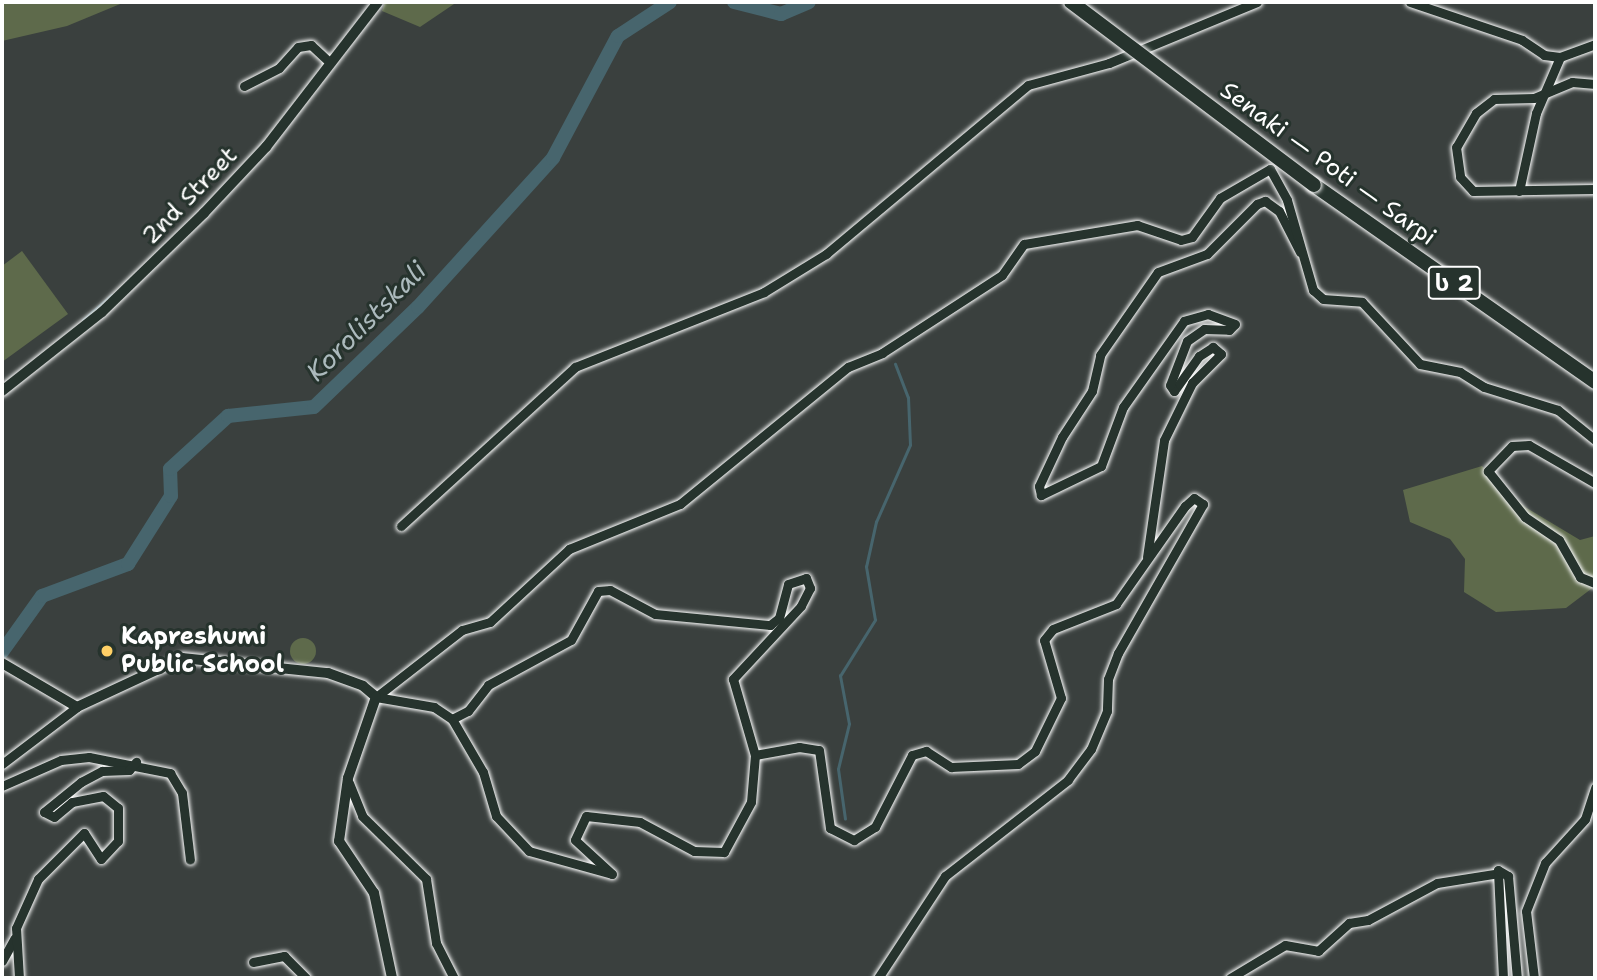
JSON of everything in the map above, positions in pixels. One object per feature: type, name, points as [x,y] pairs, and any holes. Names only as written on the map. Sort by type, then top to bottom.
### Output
[{"type":"highway","name":"Senaki — Poti — Sarpi","points":[[1071,2],[1314,185],[1595,382]]},
{"type":"street","name":"2nd Street","points":[[2,391],[102,312],[204,214],[266,147],[378,2]]},
{"type":"street","points":[[401,526],[575,367],[764,292],[825,254],[1028,85],[1109,63],[1257,2]]},
{"type":"street","points":[[1410,2],[1560,57],[1595,44]]},
{"type":"street","points":[[244,86],[279,68],[298,47],[311,45],[330,62]]},
{"type":"street","points":[[1519,191],[1560,57]]},
{"type":"street","points":[[1595,84],[1572,82],[1547,93],[1494,99],[1476,113],[1456,147],[1460,177],[1473,191],[1595,189]]},
{"type":"street","points":[[392,978],[374,893],[339,841],[348,778],[376,697],[463,630],[490,622],[569,549],[680,504],[848,367],[882,353],[1002,275],[1024,244],[1137,225],[1181,240],[1192,237],[1220,198],[1270,169],[1287,200],[1313,290],[1322,299],[1363,302],[1420,364],[1460,372],[1484,387],[1558,410],[1595,440]]},
{"type":"street","points":[[1147,557],[1164,440],[1192,383],[1222,354],[1213,347],[1203,353],[1179,389],[1170,385],[1190,337],[1236,324],[1208,314],[1184,321],[1123,407],[1101,466],[1041,495],[1038,488],[1062,437],[1092,391],[1100,355],[1158,272],[1207,254],[1257,204],[1265,201],[1279,211],[1303,256]]},
{"type":"street","points":[[1595,482],[1530,444],[1512,446],[1488,471],[1525,517],[1559,540],[1580,577],[1595,583]]},
{"type":"street","points":[[755,755],[799,747],[819,750],[831,828],[853,840],[875,827],[912,755],[926,751],[951,766],[1018,764],[1035,751],[1061,698],[1044,640],[1053,629],[1116,604],[1185,506],[1200,499],[1173,560],[1118,653],[1108,679],[1107,711],[1091,749],[1068,780],[945,876],[878,978]]},
{"type":"street","points":[[2,764],[77,707],[183,658],[328,673],[376,697],[434,707],[452,719],[483,772],[496,816],[529,851],[612,874],[575,840],[586,816],[640,822],[694,851],[724,852],[751,802],[755,755],[733,679],[801,606],[810,588],[806,578],[788,584],[779,618],[770,625],[655,614],[610,590],[598,591],[571,640],[488,685],[468,711],[452,719]]},
{"type":"street","points":[[2,663],[77,707]]},
{"type":"street","points":[[2,786],[61,760],[136,762],[178,782],[190,860]]},
{"type":"street","points":[[2,961],[15,939],[38,879],[67,845],[88,833],[101,859],[118,841],[118,808],[103,796],[72,803],[54,817],[44,812],[81,782],[103,771],[129,770],[136,762]]},
{"type":"street","points":[[348,778],[362,816],[426,879],[436,943],[454,978]]},
{"type":"street","points":[[1534,978],[1526,911],[1545,863],[1585,818],[1595,788]]},
{"type":"street","points":[[1494,874],[1503,978]]},
{"type":"street","points":[[1230,978],[1285,945],[1318,951],[1349,923],[1368,920],[1437,883],[1494,874],[1508,876],[1517,978]]},
{"type":"street","points":[[15,939],[19,978]]},
{"type":"street","points":[[253,962],[284,956],[306,978]]},
{"type":"green space","points":[[2,2],[125,2],[67,26],[2,41]]},
{"type":"green space","points":[[385,2],[457,2],[420,27],[382,11]]},
{"type":"green space","points":[[22,251],[68,314],[2,362],[2,266]]},
{"type":"green space","points":[[1482,466],[1525,507],[1580,540],[1595,536],[1595,586],[1566,608],[1496,612],[1464,592],[1465,559],[1450,539],[1410,522],[1403,490]]},
{"type":"green space","points":[[303,638],[313,641],[316,651],[313,661],[303,664],[293,661],[290,651],[293,641]]},
{"type":"waterway","name":"Korolistskali","points":[[2,652],[42,596],[128,564],[171,496],[170,469],[228,416],[314,407],[418,307],[553,158],[618,36],[670,2]]},
{"type":"waterway","name":"Korolistskali","points":[[734,2],[781,14],[809,2]]},
{"type":"waterway","points":[[83,320],[112,295]]},
{"type":"waterway","points":[[845,819],[838,769],[849,724],[840,676],[875,620],[866,567],[876,522],[910,445],[908,398],[895,364]]},
{"type":"place","name":"Kapreshumi Public School","points":[[107,651]]}]
